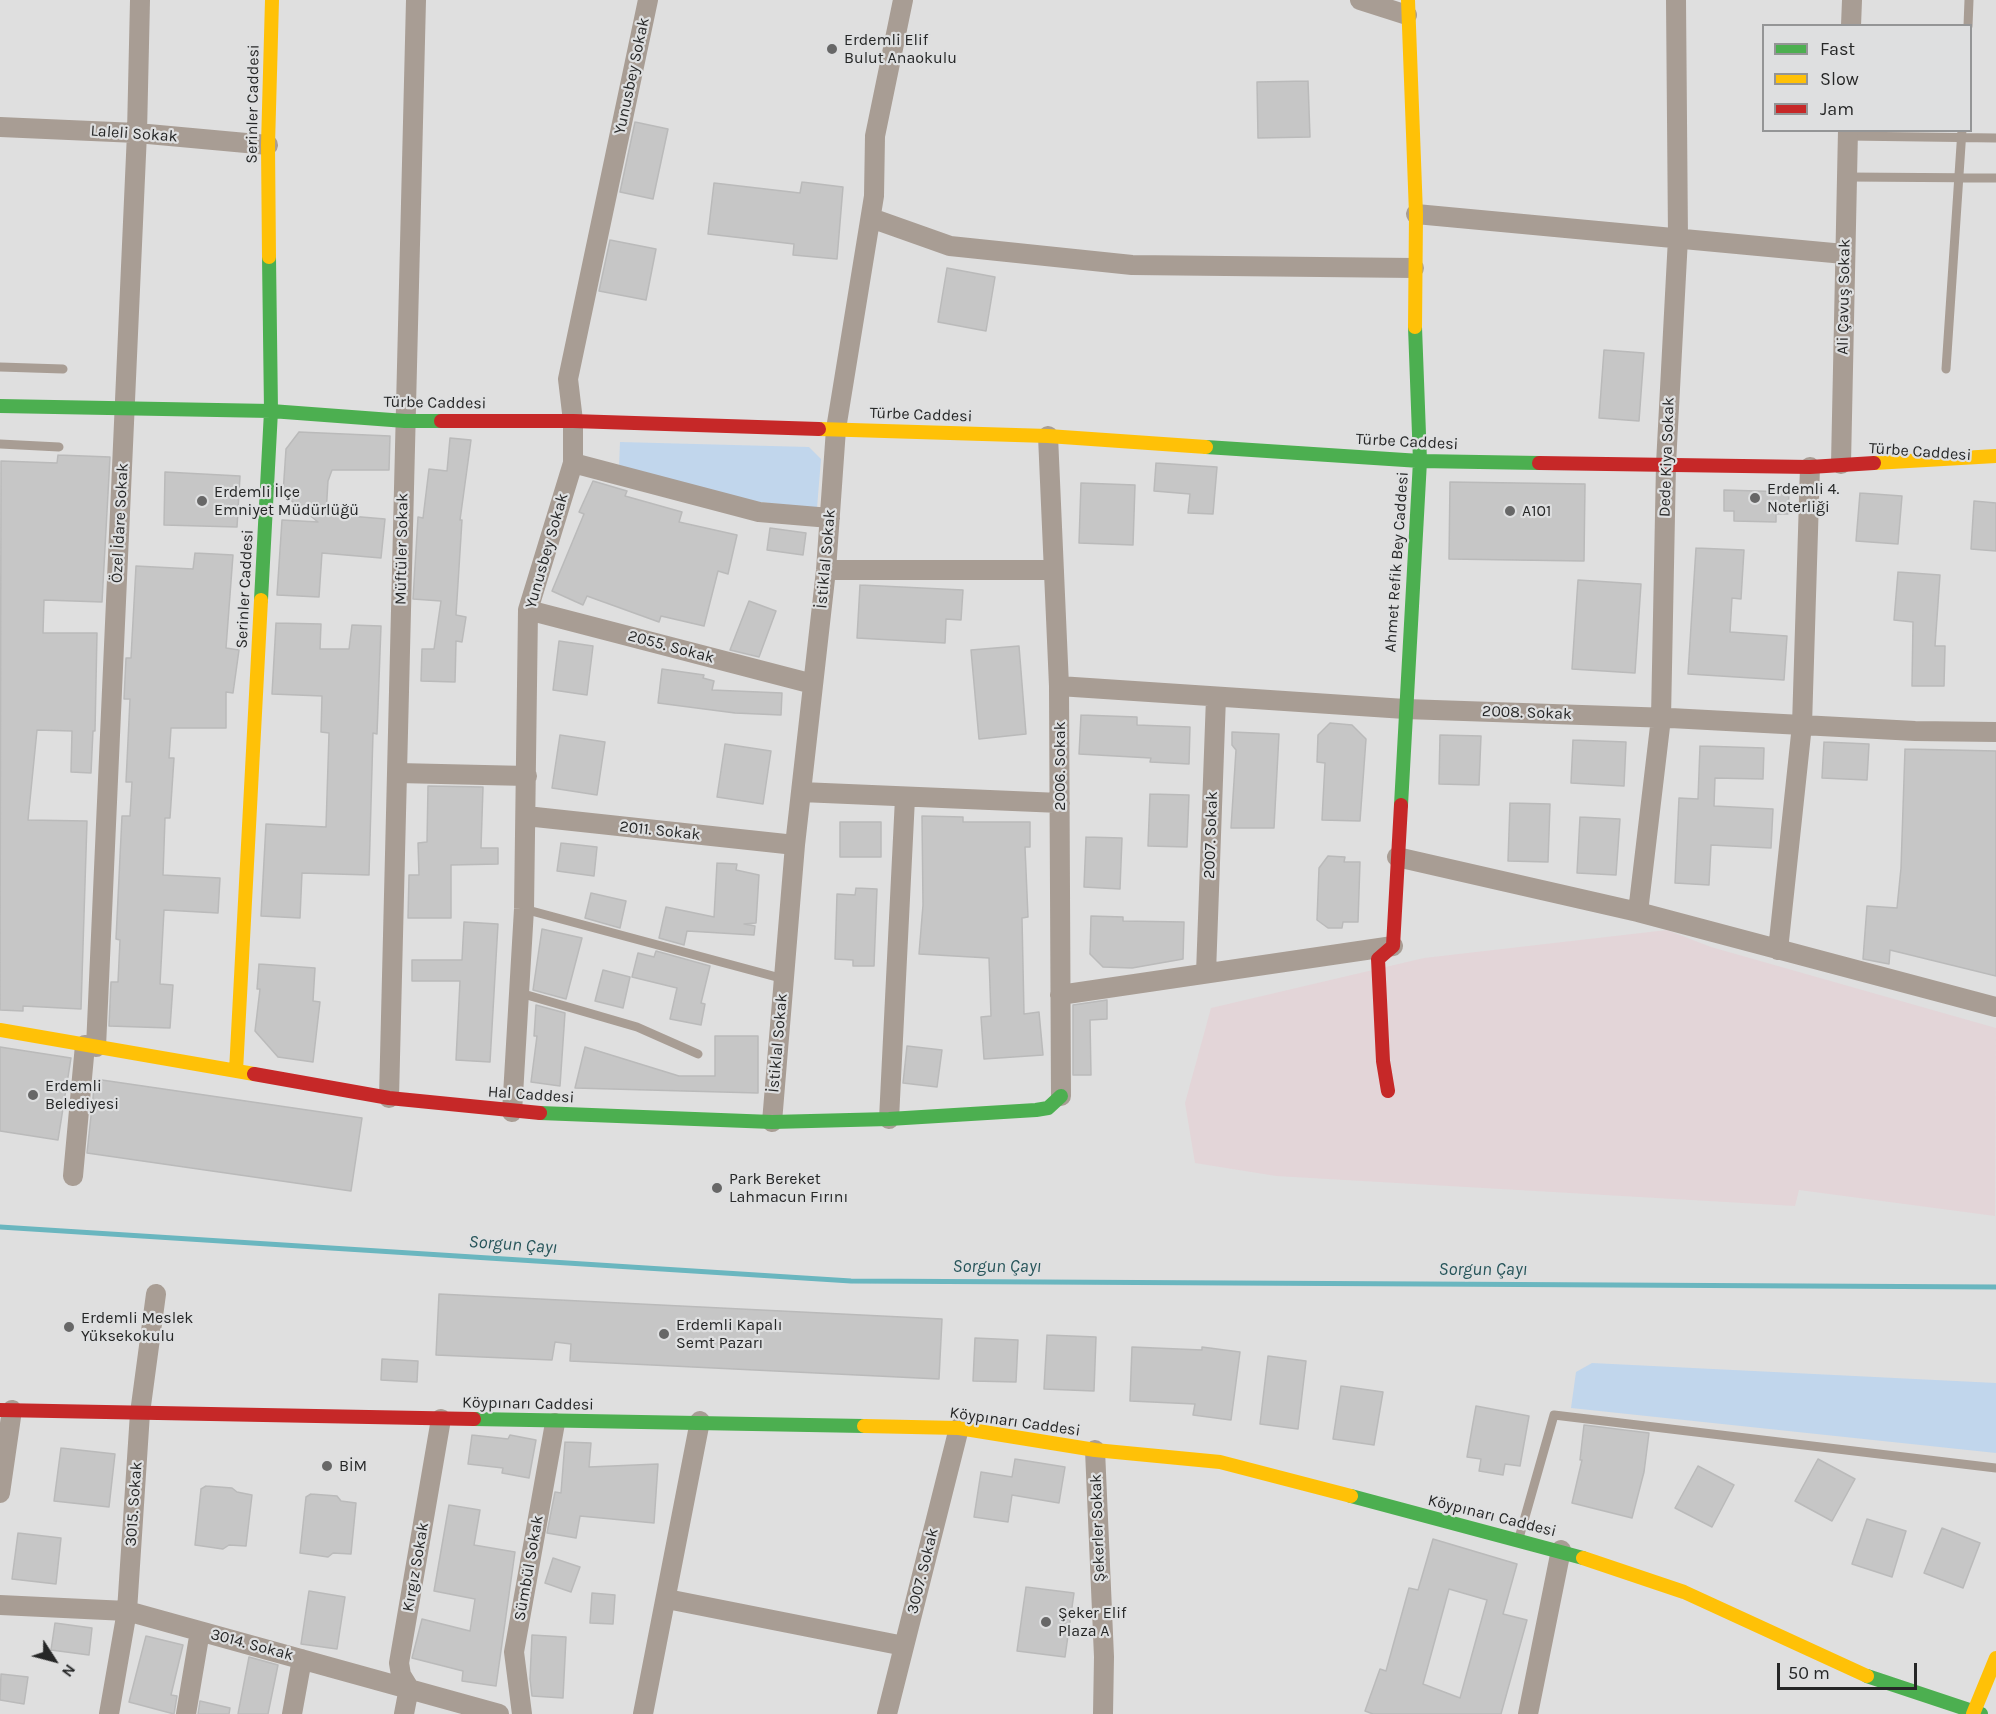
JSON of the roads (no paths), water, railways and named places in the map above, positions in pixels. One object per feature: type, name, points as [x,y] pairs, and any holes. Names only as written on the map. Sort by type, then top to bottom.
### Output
[{"type":"street","name":"Özel İdare Sokak","points":[[73,1176],[91,1046],[125,409],[137,133],[140,0]]},
{"type":"street","name":"Serinler Caddesi","points":[[236,1071],[272,411],[268,145],[272,0]]},
{"type":"street","name":"Müftüler Sokak","points":[[389,1098],[416,0]]},
{"type":"street","name":"Yunusbey Sokak","points":[[512,1112],[524,909],[528,610],[573,463],[573,420],[568,379],[648,0]]},
{"type":"street","name":"İstiklal Sokak","points":[[772,1122],[795,845],[826,570],[836,429],[874,196],[875,136],[903,0]]},
{"type":"street","points":[[1360,0],[1408,8]]},
{"type":"street","name":"Dede Kiya Sokak","points":[[1638,912],[1661,718],[1666,464],[1678,238],[1676,0]]},
{"type":"street","points":[[1851,24],[1852,0]]},
{"type":"street","name":"Ahmet Refik Bey Caddesi","points":[[1393,946],[1420,461],[1414,268],[1416,214],[1408,8]]},
{"type":"street","name":"Laleli Sokak","points":[[0,127],[137,133],[268,145]]},
{"type":"street","name":"Ali Çavuş Sokak","points":[[1841,464],[1847,133]]},
{"type":"street","points":[[1416,214],[1844,254]]},
{"type":"street","points":[[871,218],[950,246],[1121,264],[1414,268]]},
{"type":"street","name":"Türbe Caddesi","points":[[0,406],[272,411],[405,421],[573,420],[1048,436],[1420,461],[1810,467],[1996,456]]},
{"type":"street","name":"2006. Sokak","points":[[1048,436],[1059,686],[1061,1096]]},
{"type":"street","points":[[573,463],[759,512],[830,518]]},
{"type":"street","name":"Türbe Caddesi","points":[[1841,464],[1968,472]]},
{"type":"street","points":[[1778,950],[1802,725],[1810,467]]},
{"type":"street","points":[[826,570],[1054,570]]},
{"type":"street","name":"2055. Sokak","points":[[528,610],[813,684]]},
{"type":"street","name":"2008. Sokak","points":[[1059,686],[1405,709],[1996,732]]},
{"type":"street","name":"2007. Sokak","points":[[1206,974],[1216,697]]},
{"type":"street","points":[[398,773],[527,776]]},
{"type":"street","points":[[801,792],[1060,804]]},
{"type":"street","points":[[889,1119],[905,798]]},
{"type":"street","name":"2011. Sokak","points":[[526,816],[795,845]]},
{"type":"street","points":[[1397,857],[1638,912],[1996,1007]]},
{"type":"street","points":[[1060,995],[1393,946]]},
{"type":"street","points":[[1388,1091],[1383,1061],[1378,959],[1393,946]]},
{"type":"street","name":"Hal Caddesi","points":[[0,1030],[389,1098],[512,1112],[772,1122],[889,1119],[1036,1110],[1048,1108],[1061,1096]]},
{"type":"street","name":"3015. Sokak","points":[[109,1714],[127,1611],[140,1413],[156,1294]]},
{"type":"street","points":[[0,1493],[6,1410]]},
{"type":"street","name":"Köypınarı Caddesi","points":[[6,1410],[555,1423],[700,1421],[959,1428],[1095,1450],[1220,1462],[1561,1550],[1684,1592],[1877,1681],[1976,1713]]},
{"type":"street","name":"Kırgız Sokak","points":[[409,1688],[401,1675],[399,1663],[441,1419]]},
{"type":"street","points":[[643,1714],[700,1421]]},
{"type":"street","name":"Sümbül Sokak","points":[[522,1714],[514,1652],[555,1423]]},
{"type":"street","name":"3007. Sokak","points":[[887,1714],[959,1428]]},
{"type":"street","name":"Şekerler Sokak","points":[[1095,1450],[1104,1657],[1102,1714]]},
{"type":"street","points":[[1528,1714],[1561,1550]]},
{"type":"street","points":[[667,1599],[904,1646]]},
{"type":"street","name":"3014. Sokak","points":[[0,1605],[127,1611],[499,1714]]},
{"type":"street","points":[[186,1714],[200,1631]]},
{"type":"street","points":[[1976,1713],[1996,1658]]},
{"type":"street","points":[[292,1714],[302,1659]]},
{"type":"street","points":[[404,1714],[409,1688]]},
{"type":"lane","points":[[1968,24],[1970,0]]},
{"type":"lane","points":[[1847,133],[1962,134],[1996,138]]},
{"type":"lane","points":[[1947,369],[1962,134]]},
{"type":"lane","points":[[1846,177],[1996,178]]},
{"type":"lane","points":[[0,367],[63,369]]},
{"type":"lane","points":[[0,444],[59,447]]},
{"type":"lane","points":[[524,909],[784,979]]},
{"type":"lane","points":[[520,993],[637,1027],[698,1054]]},
{"type":"lane","points":[[1518,1540],[1554,1414],[1996,1468]]},
{"type":"waterway","name":"Sorgun Çayı","points":[[0,1227],[851,1281],[1996,1287]]},
{"type":"place","name":"Erdemli Elif Bulut Anaokulu","points":[[832,49]]},
{"type":"place","name":"Erdemli 4. Noterliği","points":[[1755,498]]},
{"type":"place","name":"Erdemli İlçe Emniyet Müdürlüğü","points":[[202,501]]},
{"type":"place","name":"A101","points":[[1510,511]]},
{"type":"place","name":"Erdemli Belediyesi","points":[[33,1095]]},
{"type":"place","name":"Park Bereket Lahmacun Fırını","points":[[717,1188]]},
{"type":"place","name":"Erdemli Meslek Yüksekokulu","points":[[69,1327]]},
{"type":"place","name":"Erdemli Kapalı Semt Pazarı","points":[[664,1334]]},
{"type":"place","name":"BİM","points":[[327,1466]]},
{"type":"place","name":"Şeker Elif Plaza A","points":[[1046,1622]]}]
